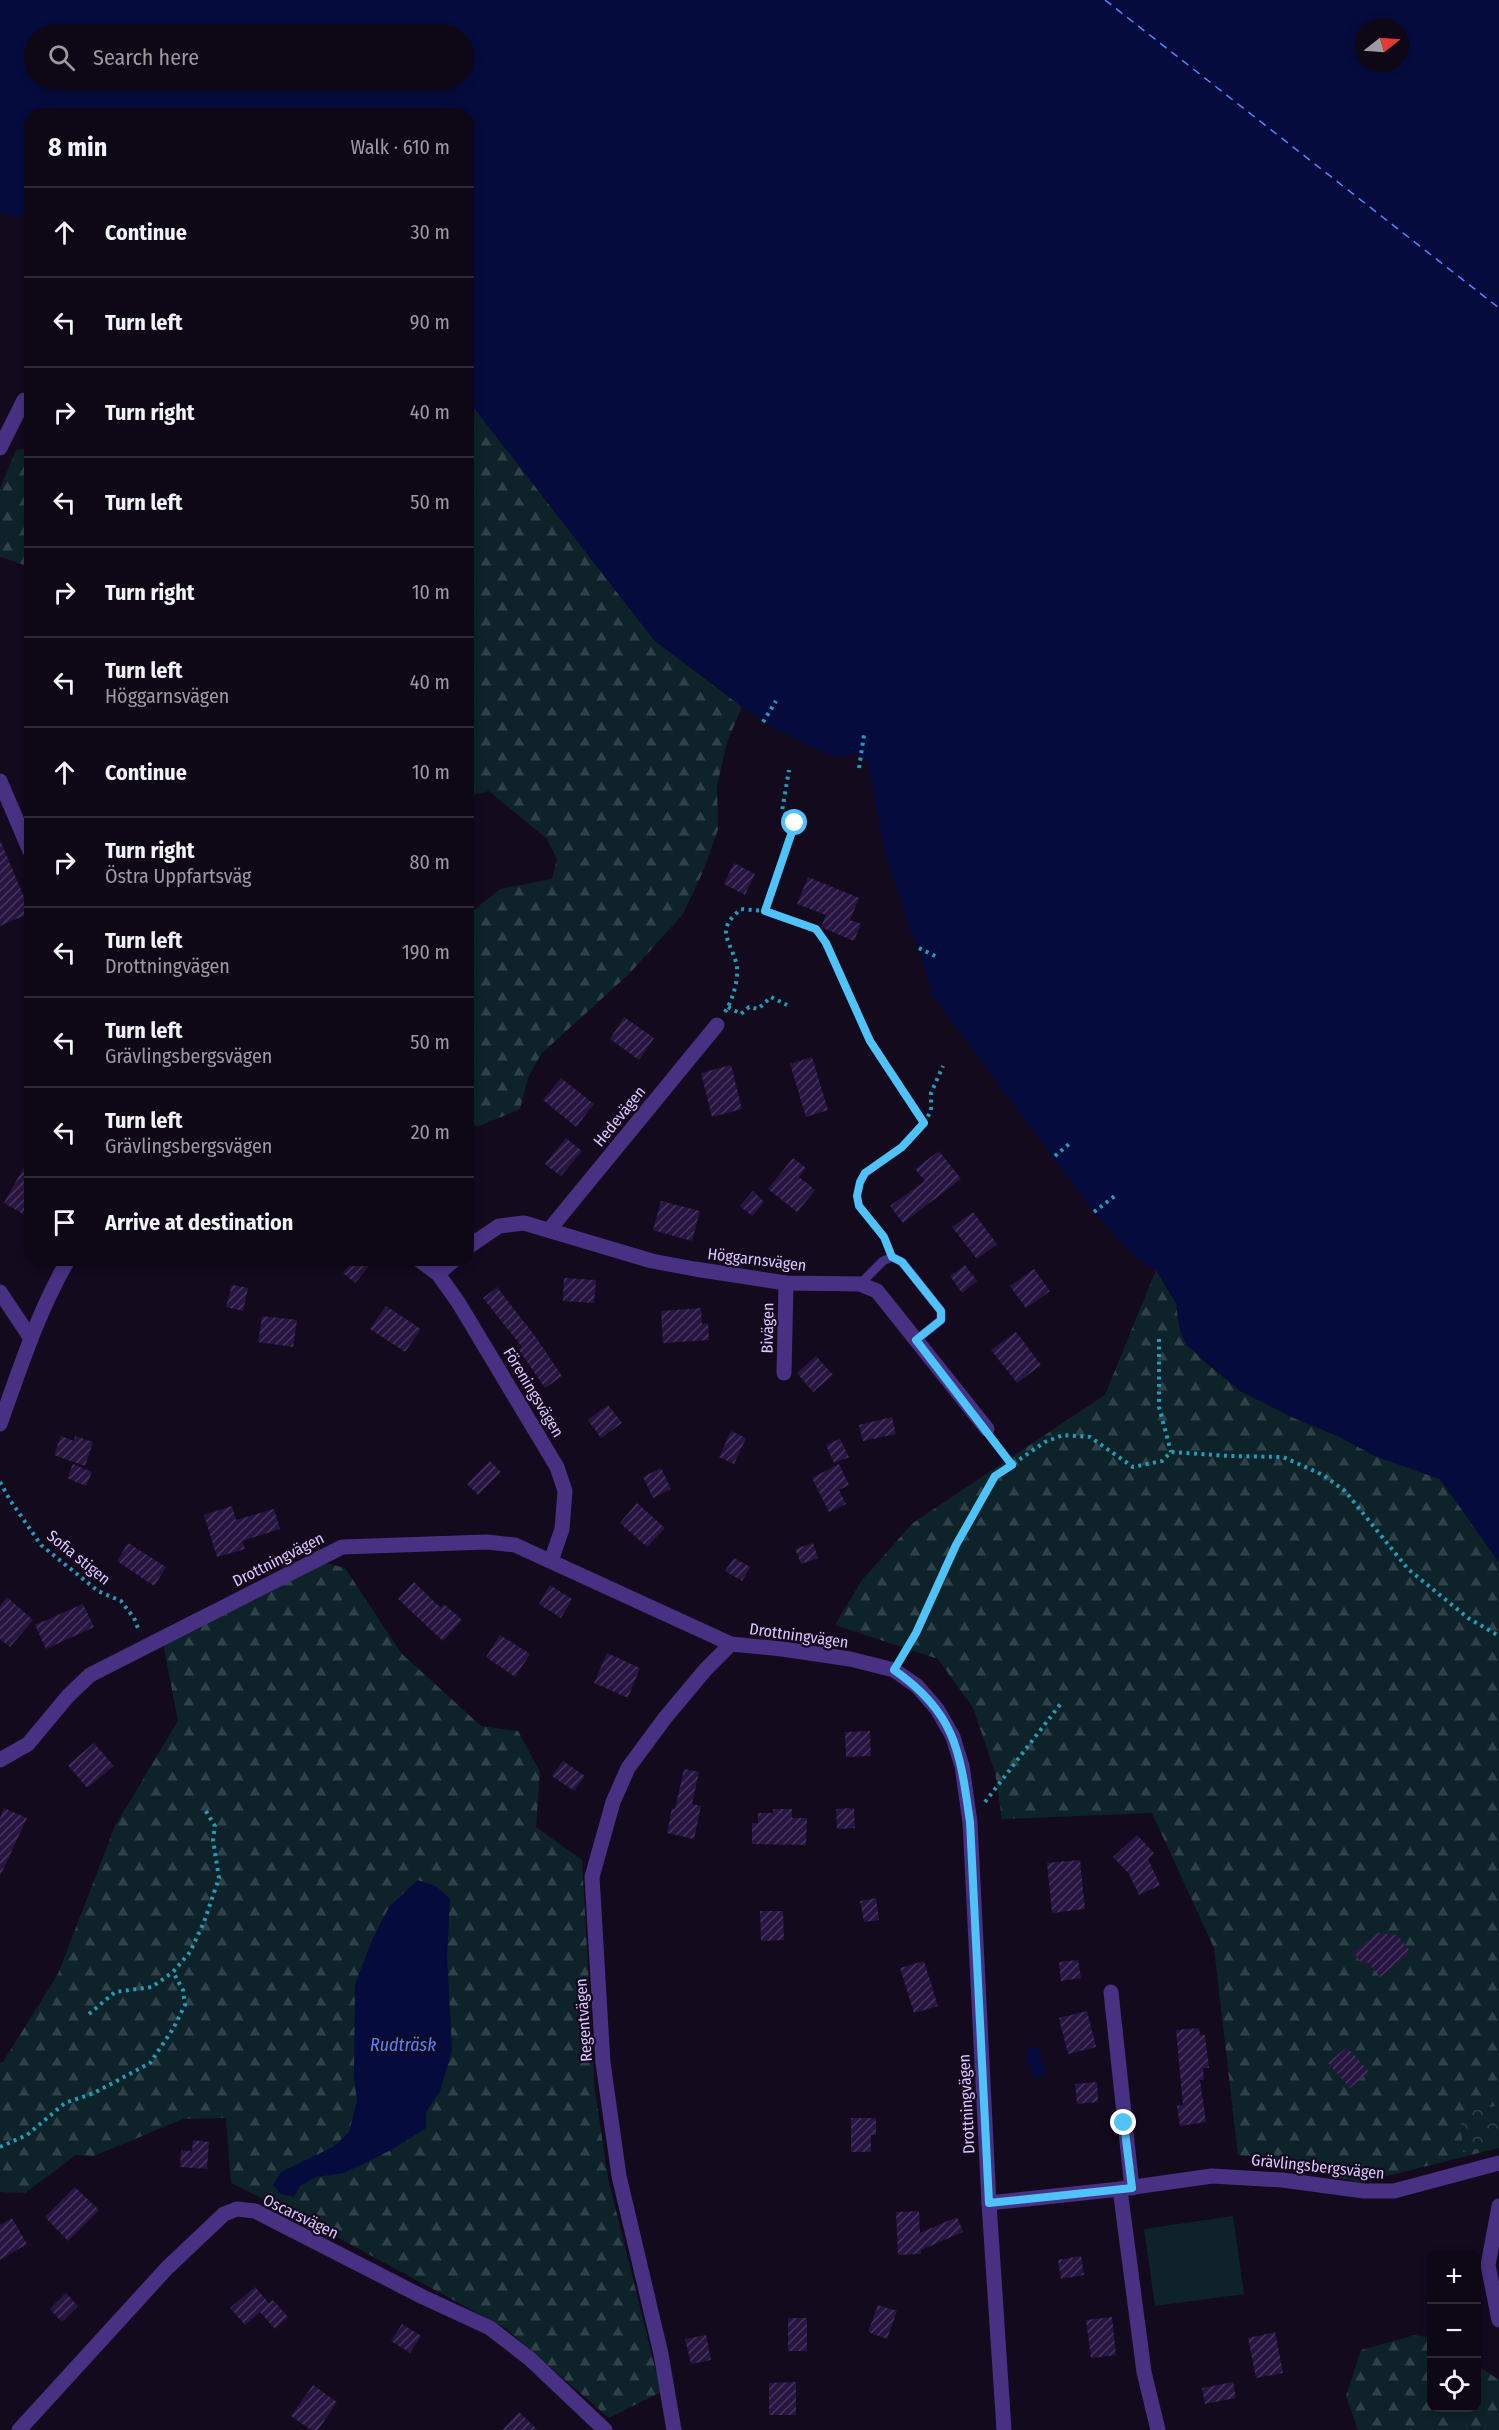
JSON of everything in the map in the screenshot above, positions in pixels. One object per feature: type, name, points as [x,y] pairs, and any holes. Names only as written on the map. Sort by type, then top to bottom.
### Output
[{"type":"street","points":[[0,448],[24,400]]},
{"type":"street","points":[[0,781],[24,837]]},
{"type":"street","name":"Hedevägen","points":[[549,1230],[717,1025]]},
{"type":"street","name":"Höggarnsvägen","points":[[474,1243],[499,1226],[524,1223],[652,1261],[786,1283],[860,1284]]},
{"type":"street","points":[[0,1424],[30,1337],[51,1288],[64,1266]]},
{"type":"street","name":"Föreningsvägen","points":[[427,1266],[438,1274],[458,1302],[557,1467],[565,1491],[562,1529],[551,1561]]},
{"type":"street","points":[[438,1274],[447,1266]]},
{"type":"street","name":"Bivägen","points":[[784,1373],[786,1283]]},
{"type":"street","points":[[860,1284],[877,1291],[987,1429]]},
{"type":"street","points":[[0,1292],[30,1337]]},
{"type":"street","name":"Drottningvägen","points":[[0,1760],[28,1744],[68,1696],[90,1675],[342,1547],[487,1542],[515,1545],[731,1644],[827,1656],[894,1670],[917,1686],[937,1709],[953,1737],[962,1766],[970,1822],[989,2203],[1004,2430]]},
{"type":"street","name":"Regentvägen","points":[[674,2430],[662,2354],[619,2176],[603,2063],[592,1877],[613,1802],[628,1768],[671,1710],[731,1644]]},
{"type":"street","points":[[1111,1992],[1126,2188],[1144,2372],[1158,2430]]},
{"type":"street","name":"Grävlingsbergsvägen","points":[[989,2203],[1212,2176],[1248,2176],[1364,2191],[1394,2191],[1499,2163]]},
{"type":"street","points":[[1499,2206],[1488,2265],[1499,2320]]},
{"type":"street","name":"Oscarsvägen","points":[[19,2430],[167,2268],[224,2214],[237,2209],[255,2211],[392,2282],[490,2328],[530,2360],[605,2430]]},
{"type":"lane","points":[[860,1284],[883,1261],[892,1257],[902,1262],[941,1311],[941,1320],[916,1340]]},
{"type":"path","points":[[763,722],[776,700]]},
{"type":"path","points":[[859,768],[864,735]]},
{"type":"path","points":[[765,911],[795,823],[782,811],[789,770]]},
{"type":"path","points":[[717,1025],[729,1006],[738,974],[725,931],[728,921],[741,909],[765,911],[816,929],[826,943],[870,1041],[924,1123]]},
{"type":"path","points":[[919,948],[937,957]]},
{"type":"path","points":[[729,1006],[741,1014],[749,1007],[758,1009],[771,997],[786,1005]]},
{"type":"path","points":[[892,1257],[884,1237],[859,1206],[857,1196],[860,1182],[865,1173],[902,1147],[924,1123],[931,1111],[931,1093],[943,1066]]},
{"type":"path","points":[[1055,1156],[1069,1144]]},
{"type":"path","points":[[1094,1212],[1116,1195]]},
{"type":"path","points":[[1160,1339],[1159,1407],[1171,1452]]},
{"type":"path","points":[[987,1429],[1012,1465]]},
{"type":"path","points":[[894,1670],[916,1633],[956,1545],[995,1476],[1045,1442],[1064,1435],[1089,1437],[1133,1467],[1162,1461],[1171,1452],[1283,1457],[1323,1475],[1345,1491],[1408,1569],[1468,1618],[1499,1636]]},
{"type":"path","name":"Sofia stigen","points":[[0,1482],[41,1545],[98,1591],[121,1601],[134,1618],[145,1646]]},
{"type":"path","points":[[970,1822],[1062,1702]]},
{"type":"path","points":[[89,2014],[115,1992],[152,1987],[173,1972],[190,1952],[204,1922],[219,1878],[213,1840],[215,1826],[204,1808]]},
{"type":"path","points":[[0,2146],[27,2135],[65,2103],[93,2093],[150,2064],[173,2029],[185,2005],[183,1990],[173,1972]]},
{"type":"green space","points":[[474,408],[654,640],[742,707],[727,742],[717,786],[718,829],[705,867],[683,914],[629,974],[541,1054],[528,1078],[520,1109],[474,1126],[474,910],[500,889],[552,879],[557,859],[547,839],[489,791],[474,795]]},
{"type":"green space","points":[[24,449],[24,565],[0,557],[0,489],[16,450]]},
{"type":"green space","points":[[1156,1270],[1176,1303],[1180,1330],[1186,1344],[1206,1363],[1240,1390],[1294,1418],[1338,1436],[1375,1456],[1440,1479],[1499,1562],[1499,2148],[1359,2183],[1278,2159],[1238,2155],[1214,1948],[1152,1813],[1002,1819],[995,1772],[973,1708],[938,1659],[835,1625],[862,1580],[913,1523],[1105,1395]]},
{"type":"green space","points":[[311,1559],[345,1568],[402,1654],[481,1726],[518,1731],[540,1772],[536,1827],[582,1860],[595,2091],[608,2178],[661,2392],[609,2418],[505,2328],[311,2223],[231,2183],[226,2118],[183,2119],[94,2156],[76,2155],[25,2193],[0,2192],[0,2063],[3,2062],[58,1974],[115,1826],[178,1721],[161,1632],[197,1612]]},
{"type":"green space","points":[[1499,2105],[1499,2144],[1463,2152],[1460,2114]]},
{"type":"green space","points":[[1233,2216],[1244,2294],[1155,2306],[1144,2229]]},
{"type":"green space","points":[[1415,2335],[1427,2337],[1427,2412],[1481,2412],[1481,2368],[1499,2380],[1499,2430],[1358,2430],[1346,2396],[1361,2350]]},
{"type":"water","points":[[0,0],[1499,0],[1499,1562],[1440,1479],[1375,1456],[1338,1436],[1294,1418],[1240,1391],[1186,1344],[1180,1330],[1176,1303],[1156,1270],[1137,1259],[1094,1212],[932,995],[919,948],[911,934],[885,851],[868,763],[858,754],[839,757],[817,750],[763,722],[654,640],[474,408],[474,108],[24,108],[24,218],[0,212]]},
{"type":"water","name":"Rudträsk","points":[[418,1880],[437,1887],[450,1899],[447,1956],[452,2050],[440,2091],[426,2112],[426,2128],[393,2149],[344,2173],[316,2177],[300,2186],[294,2197],[281,2194],[273,2185],[281,2172],[333,2147],[349,2132],[357,2101],[354,2077],[355,1984],[373,1938],[389,1907]]},
{"type":"water","points":[[1038,2046],[1046,2075],[1033,2079],[1025,2050]]},
{"type":"building","points":[[0,840],[24,897],[24,916],[0,926]]},
{"type":"building","points":[[734,863],[755,874],[745,895],[724,884]]},
{"type":"building","points":[[808,877],[859,898],[850,920],[861,924],[854,941],[821,927],[826,915],[797,904]]},
{"type":"building","points":[[624,1017],[654,1038],[639,1060],[610,1039]]},
{"type":"building","points":[[812,1057],[828,1110],[806,1117],[790,1064]]},
{"type":"building","points":[[731,1065],[742,1109],[712,1117],[701,1073]]},
{"type":"building","points":[[561,1078],[594,1104],[576,1127],[543,1100]]},
{"type":"building","points":[[566,1138],[582,1151],[561,1176],[545,1164]]},
{"type":"building","points":[[939,1151],[961,1179],[903,1223],[890,1206],[925,1181],[915,1169]]},
{"type":"building","points":[[793,1158],[806,1168],[799,1177],[815,1190],[797,1212],[768,1189]]},
{"type":"building","points":[[24,1167],[23,1214],[4,1203]]},
{"type":"building","points":[[753,1191],[764,1202],[752,1216],[740,1206]]},
{"type":"building","points":[[661,1201],[700,1211],[692,1241],[653,1230]]},
{"type":"building","points":[[973,1212],[997,1244],[977,1259],[952,1227]]},
{"type":"building","points":[[965,1265],[977,1281],[962,1293],[950,1276]]},
{"type":"building","points":[[349,1266],[369,1266],[355,1283],[343,1273]]},
{"type":"building","points":[[1034,1269],[1050,1291],[1026,1308],[1010,1286]]},
{"type":"building","points":[[564,1278],[596,1280],[594,1303],[563,1301]]},
{"type":"building","points":[[232,1285],[248,1288],[243,1311],[226,1307]]},
{"type":"building","points":[[497,1287],[562,1376],[545,1388],[519,1350],[522,1347],[483,1298]]},
{"type":"building","points":[[386,1306],[421,1329],[405,1352],[370,1329]]},
{"type":"building","points":[[701,1308],[702,1324],[708,1323],[709,1340],[663,1343],[661,1311]]},
{"type":"building","points":[[262,1316],[297,1320],[293,1347],[258,1342]]},
{"type":"building","points":[[1016,1332],[1041,1365],[1017,1383],[991,1350]]},
{"type":"building","points":[[816,1356],[833,1375],[813,1392],[797,1373]]},
{"type":"building","points":[[608,1405],[622,1423],[601,1438],[588,1420]]},
{"type":"building","points":[[892,1417],[896,1434],[863,1441],[859,1425]]},
{"type":"building","points":[[731,1431],[746,1438],[734,1464],[719,1457]]},
{"type":"building","points":[[61,1436],[74,1441],[75,1436],[93,1442],[85,1466],[54,1455]]},
{"type":"building","points":[[840,1439],[849,1457],[834,1463],[826,1445]]},
{"type":"building","points":[[490,1461],[501,1472],[478,1495],[467,1484]]},
{"type":"building","points":[[73,1464],[92,1472],[86,1486],[67,1478]]},
{"type":"building","points":[[839,1464],[849,1485],[839,1490],[846,1504],[829,1512],[812,1478]]},
{"type":"building","points":[[661,1468],[671,1489],[653,1498],[643,1477]]},
{"type":"building","points":[[637,1503],[665,1528],[647,1547],[620,1523]]},
{"type":"building","points":[[232,1506],[236,1520],[274,1509],[280,1529],[242,1541],[245,1549],[217,1557],[204,1515]]},
{"type":"building","points":[[128,1543],[166,1567],[154,1586],[117,1561]]},
{"type":"building","points":[[813,1543],[818,1558],[801,1564],[795,1549]]},
{"type":"building","points":[[734,1558],[750,1567],[742,1581],[725,1571]]},
{"type":"building","points":[[414,1582],[441,1608],[444,1604],[462,1620],[443,1641],[398,1599]]},
{"type":"building","points":[[550,1585],[572,1599],[561,1618],[539,1604]]},
{"type":"building","points":[[7,1597],[33,1620],[10,1647],[0,1639],[0,1606]]},
{"type":"building","points":[[83,1604],[94,1627],[46,1649],[35,1625]]},
{"type":"building","points":[[500,1635],[530,1654],[515,1677],[486,1657]]},
{"type":"building","points":[[607,1653],[640,1668],[628,1698],[594,1683]]},
{"type":"building","points":[[870,1731],[871,1756],[846,1757],[845,1732]]},
{"type":"building","points":[[94,1743],[114,1766],[87,1788],[68,1765]]},
{"type":"building","points":[[563,1761],[585,1776],[574,1791],[552,1776]]},
{"type":"building","points":[[684,1769],[699,1772],[692,1804],[701,1806],[694,1839],[667,1833]]},
{"type":"building","points":[[4,1808],[27,1818],[0,1876],[0,1818]]},
{"type":"building","points":[[854,1808],[855,1828],[837,1829],[836,1809]]},
{"type":"building","points":[[773,1809],[792,1809],[792,1818],[807,1818],[806,1845],[752,1844],[752,1823],[758,1823],[758,1813],[773,1813]]},
{"type":"building","points":[[1137,1835],[1154,1853],[1148,1859],[1160,1885],[1139,1895],[1129,1874],[1113,1857]]},
{"type":"building","points":[[1080,1860],[1085,1909],[1052,1913],[1047,1863]]},
{"type":"building","points":[[876,1898],[879,1920],[864,1922],[860,1901]]},
{"type":"building","points":[[760,1911],[783,1911],[784,1940],[761,1941]]},
{"type":"building","points":[[1378,1933],[1397,1935],[1411,1952],[1380,1977],[1368,1962],[1363,1965],[1353,1952]]},
{"type":"building","points":[[1078,1960],[1081,1978],[1061,1981],[1059,1962]]},
{"type":"building","points":[[924,1961],[938,2006],[914,2013],[900,1968]]},
{"type":"building","points":[[1087,2011],[1096,2047],[1068,2054],[1059,2018]]},
{"type":"building","points":[[1199,2028],[1200,2035],[1205,2035],[1209,2068],[1203,2068],[1204,2080],[1200,2080],[1206,2122],[1180,2126],[1177,2106],[1183,2105],[1176,2030]]},
{"type":"building","points":[[1347,2047],[1369,2072],[1350,2088],[1328,2063]]},
{"type":"building","points":[[1097,2082],[1098,2102],[1077,2104],[1075,2084]]},
{"type":"building","points":[[851,2118],[876,2118],[876,2135],[871,2135],[871,2152],[851,2152]]},
{"type":"building","points":[[193,2140],[209,2142],[207,2169],[180,2167],[181,2150],[192,2151]]},
{"type":"building","points":[[75,2187],[99,2210],[68,2241],[45,2217]]},
{"type":"building","points":[[919,2211],[920,2233],[957,2217],[963,2232],[921,2250],[921,2254],[898,2255],[896,2212]]},
{"type":"building","points":[[12,2218],[27,2244],[0,2260],[0,2225]]},
{"type":"building","points":[[1081,2256],[1084,2275],[1061,2279],[1058,2260]]},
{"type":"building","points":[[255,2287],[269,2303],[273,2300],[288,2317],[275,2329],[260,2312],[245,2325],[230,2308]]},
{"type":"building","points":[[66,2293],[78,2306],[62,2322],[50,2309]]},
{"type":"building","points":[[878,2305],[897,2311],[887,2339],[868,2332]]},
{"type":"building","points":[[1112,2317],[1116,2355],[1091,2358],[1086,2320]]},
{"type":"building","points":[[788,2318],[807,2318],[807,2351],[788,2351]]},
{"type":"building","points":[[402,2324],[421,2336],[410,2353],[391,2341]]},
{"type":"building","points":[[1275,2332],[1283,2373],[1256,2378],[1248,2338]]},
{"type":"building","points":[[706,2335],[711,2360],[691,2364],[685,2339]]},
{"type":"building","points":[[796,2382],[796,2415],[769,2415],[769,2383]]},
{"type":"building","points":[[1233,2382],[1236,2398],[1205,2404],[1202,2388]]},
{"type":"building","points":[[313,2385],[337,2402],[318,2430],[311,2430],[291,2416]]},
{"type":"building","points":[[519,2412],[538,2430],[502,2430]]},
{"type":"ferry route","points":[[1105,0],[1499,308]]},
{"type":"route","points":[[795,823],[765,911],[816,929],[826,943],[870,1041],[924,1123],[902,1147],[865,1173],[857,1196],[859,1206],[884,1237],[892,1257],[902,1262],[941,1311],[941,1320],[916,1340],[987,1429],[1012,1465],[995,1476],[956,1545],[916,1633],[894,1670],[917,1686],[937,1709],[953,1737],[962,1766],[970,1822],[989,2203],[1132,2188],[1124,2123]]}]
